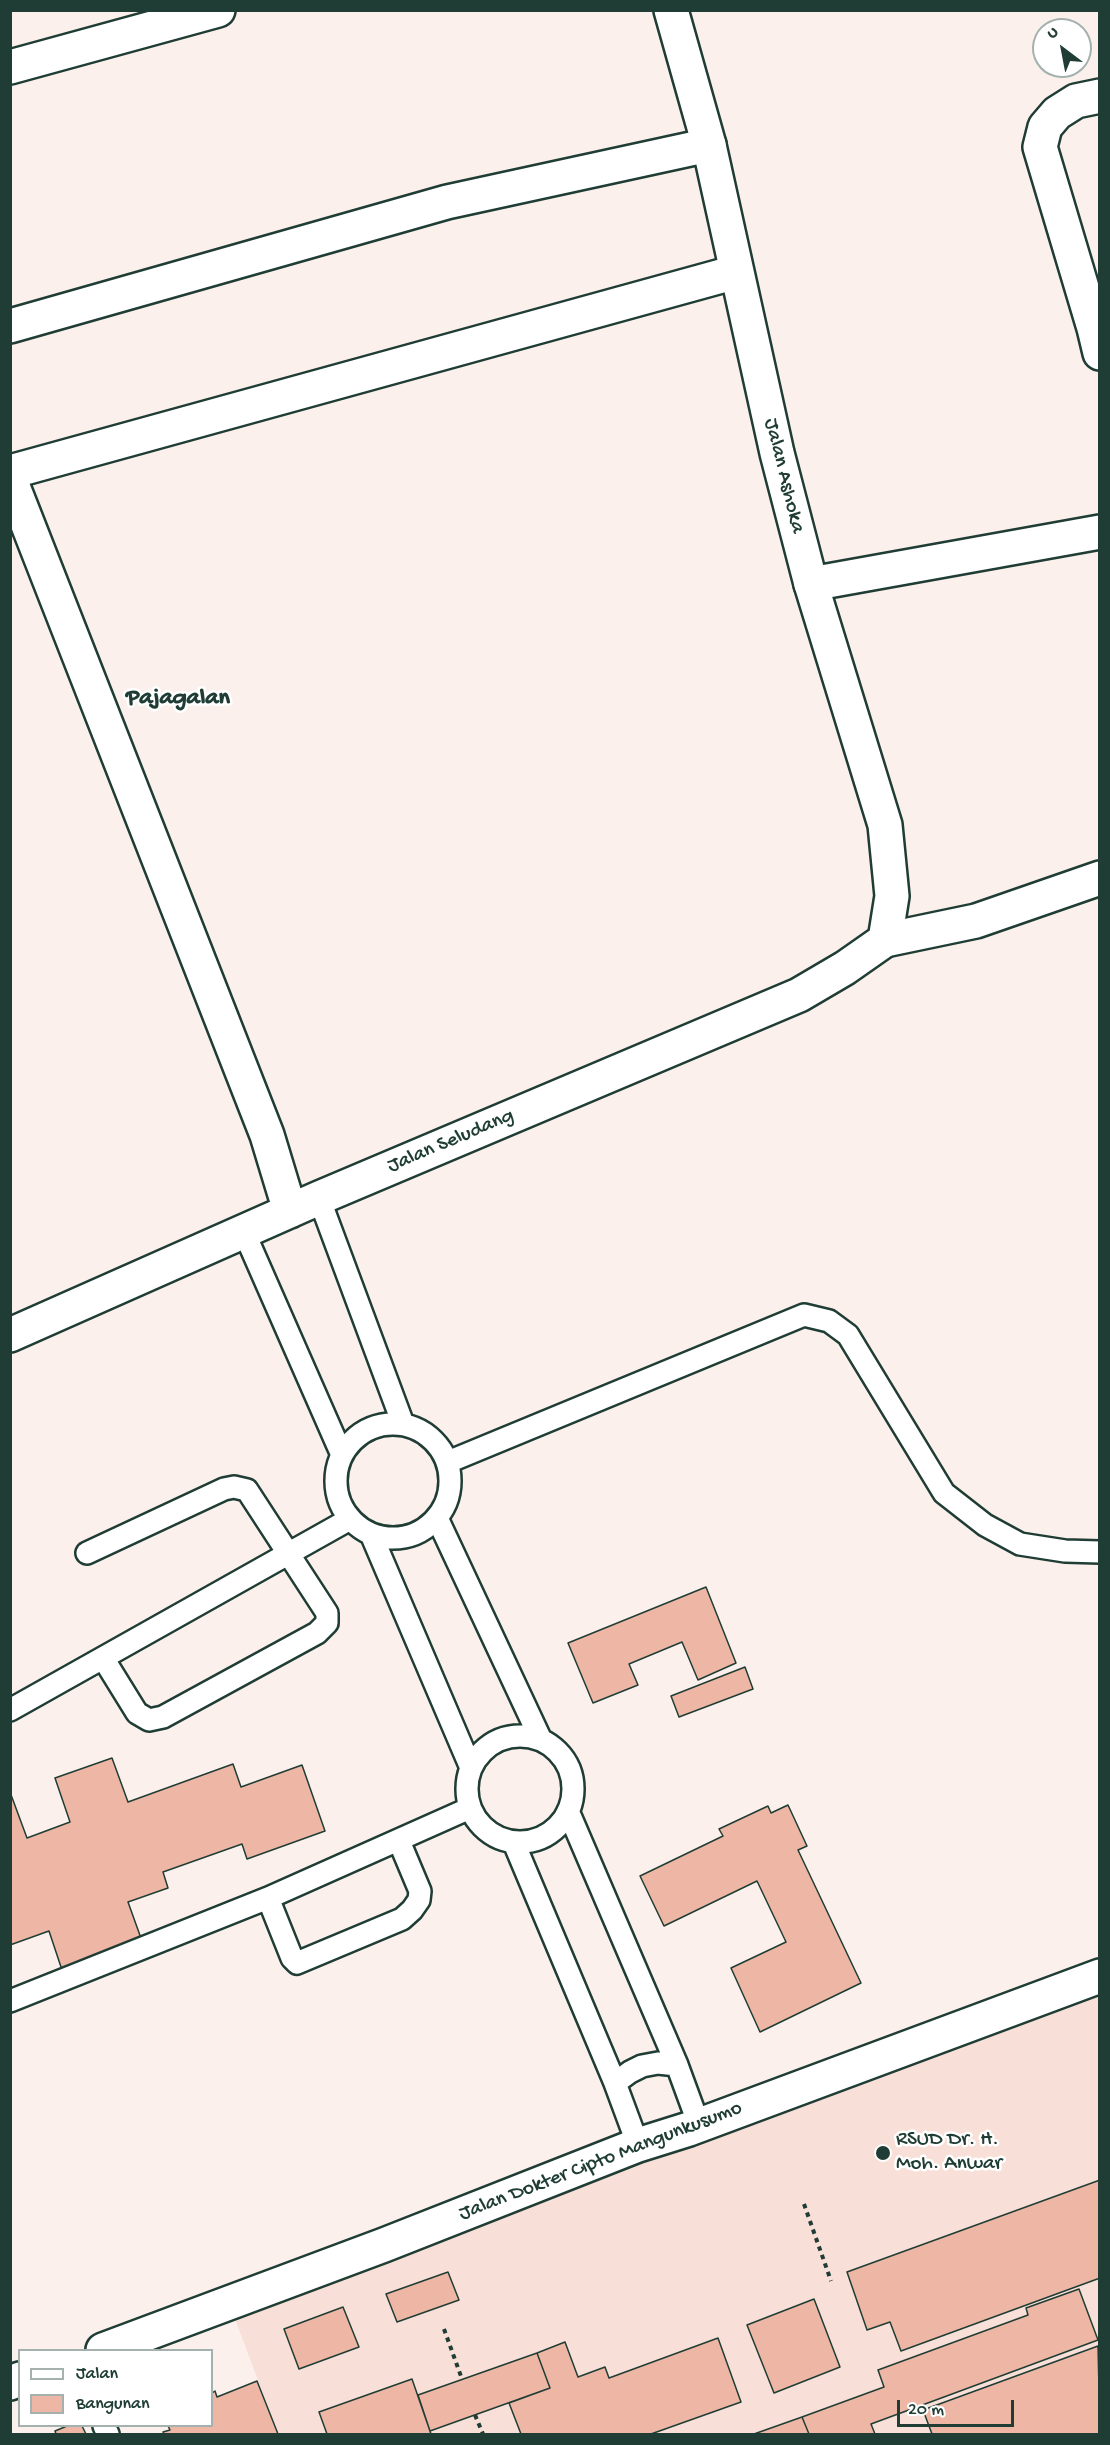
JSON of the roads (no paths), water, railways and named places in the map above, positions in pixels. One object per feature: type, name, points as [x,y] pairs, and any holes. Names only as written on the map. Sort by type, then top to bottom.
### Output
[{"type":"street","points":[[10,68],[218,10]]},
{"type":"street","name":"Jalan Ashoka","points":[[671,10],[709,145],[777,453],[810,584],[885,825],[892,896],[885,939]]},
{"type":"street","points":[[1098,336],[1040,147],[1045,128],[1057,113],[1077,101],[1100,96]]},
{"type":"street","points":[[10,326],[447,202],[709,145]]},
{"type":"street","points":[[10,472],[736,272]]},
{"type":"street","points":[[10,479],[267,1135],[290,1211]]},
{"type":"street","points":[[810,584],[1100,532]]},
{"type":"street","points":[[885,939],[976,921],[1100,878]]},
{"type":"street","name":"Jalan Seludang","points":[[10,1335],[319,1198],[799,995],[845,968],[885,939]]},
{"type":"street","name":"Jalan Dokter Cipto Mangunkusumo","points":[[106,2349],[384,2245],[638,2145],[699,2125],[1100,1976]]},
{"type":"lane","points":[[319,1198],[403,1425]]},
{"type":"lane","points":[[244,1232],[342,1455]]},
{"type":"lane","points":[[448,1462],[804,1315],[829,1321],[848,1335],[944,1493],[985,1525],[1020,1544],[1065,1551],[1100,1552]]},
{"type":"lane","points":[[385,1425],[403,1425],[418,1429],[431,1437],[441,1448],[448,1462],[451,1476],[446,1506],[437,1518],[423,1530],[407,1537],[389,1538],[371,1534],[350,1519],[340,1504],[336,1488],[337,1470],[342,1455],[353,1440],[368,1430],[385,1425]]},
{"type":"lane","points":[[87,1553],[225,1489],[234,1487],[247,1490],[327,1613],[327,1623],[317,1634],[163,1717],[149,1720],[137,1713],[103,1658]]},
{"type":"lane","points":[[437,1518],[541,1740]]},
{"type":"lane","points":[[10,1710],[350,1519]]},
{"type":"lane","points":[[371,1534],[471,1768]]},
{"type":"lane","points":[[508,1737],[541,1740],[566,1762],[572,1778],[573,1795],[568,1811],[559,1825],[546,1836],[531,1842],[514,1843],[498,1838],[484,1829],[470,1808],[467,1784],[471,1768],[480,1754],[492,1744],[508,1737]]},
{"type":"lane","points":[[10,2001],[268,1898],[470,1808]]},
{"type":"lane","points":[[568,1811],[677,2065],[699,2125]]},
{"type":"lane","points":[[268,1898],[292,1958],[297,1963],[402,1919],[419,1900],[420,1891],[399,1841]]},
{"type":"lane","points":[[514,1843],[615,2083],[638,2145]]},
{"type":"lane","points":[[615,2083],[642,2066],[658,2063],[677,2065]]},
{"type":"place","name":"RSUD Dr. H. Moh. Anwar","points":[[883,2153]]},
{"type":"district","name":"Pajagalan","points":[[178,699]]}]
